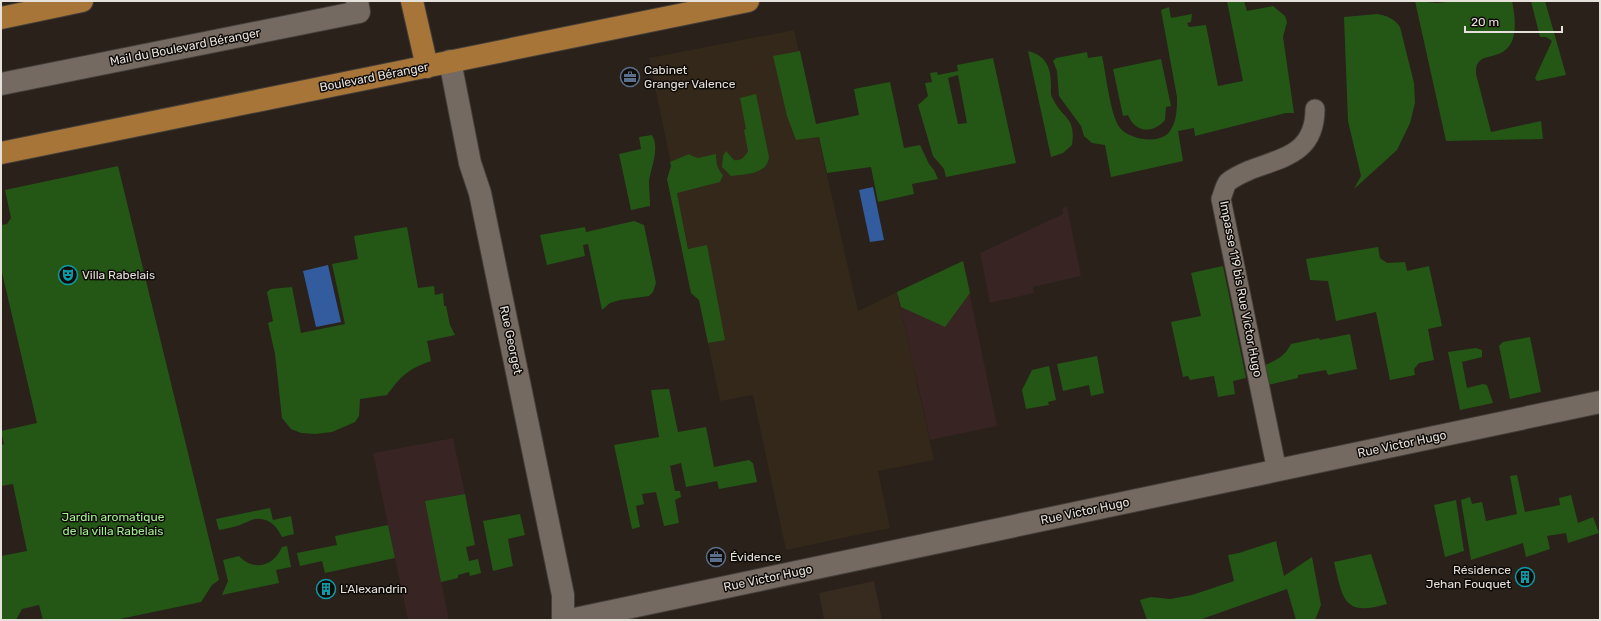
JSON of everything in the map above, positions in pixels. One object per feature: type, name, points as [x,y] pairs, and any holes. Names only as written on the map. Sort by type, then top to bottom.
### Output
[{"type":"main road","points":[[1,18],[82,1]]},
{"type":"main road","points":[[412,1],[427,67]]},
{"type":"main road","name":"Boulevard Béranger","points":[[1,153],[748,1]]},
{"type":"street","name":"Mail du Boulevard Béranger","points":[[1,84],[359,12],[357,1]]},
{"type":"street","name":"Rue Georget","points":[[450,61],[470,163],[480,193],[562,588],[563,620]]},
{"type":"street","name":"Rue Victor Hugo","points":[[570,620],[1600,402]]},
{"type":"lane","name":"Impasse 119 bis Rue Victor Hugo","points":[[1277,470],[1221,199],[1227,183],[1243,173],[1298,150],[1306,143],[1314,125],[1316,109]]},
{"type":"shaded area","points":[[794,30],[858,311],[897,292],[934,460],[878,471],[890,528],[786,550],[753,395],[720,401],[649,58]]},
{"type":"shaded area","points":[[1067,206],[1081,276],[1033,287],[1034,293],[990,303],[980,253],[1063,214],[1062,209]]},
{"type":"shaded area","points":[[963,261],[997,426],[930,440],[897,292]]},
{"type":"shaded area","points":[[453,438],[465,494],[425,501],[449,620],[408,620],[373,453]]},
{"type":"shaded area","points":[[874,581],[882,620],[824,620],[819,593]]},
{"type":"green space","points":[[1227,1],[1244,1],[1247,11],[1273,6],[1285,16],[1287,22],[1283,37],[1294,113],[1286,113],[1195,136],[1194,128],[1178,131],[1183,161],[1111,177],[1105,145],[1092,143],[1084,136],[1081,126],[1059,96],[1057,71],[1053,61],[1056,58],[1087,52],[1088,58],[1102,56],[1111,104],[1120,128],[1131,136],[1138,138],[1160,138],[1170,131],[1174,123],[1177,101],[1161,10],[1169,7],[1171,18],[1192,14],[1191,22],[1187,23],[1189,27],[1206,25],[1218,86],[1243,81]]},
{"type":"green space","points":[[1415,1],[1437,3],[1457,1],[1512,1],[1515,28],[1512,41],[1509,47],[1504,51],[1481,60],[1476,67],[1476,74],[1491,132],[1541,121],[1543,139],[1446,141]]},
{"type":"green space","points":[[1531,1],[1545,1],[1566,75],[1537,81],[1535,78],[1552,41],[1546,37],[1540,37]]},
{"type":"green space","points":[[1377,14],[1390,18],[1400,27],[1414,83],[1415,103],[1410,123],[1397,150],[1354,189],[1361,176],[1348,121],[1344,17]]},
{"type":"green space","points":[[800,51],[816,124],[859,115],[854,89],[890,82],[904,148],[920,145],[938,179],[912,184],[914,194],[878,202],[871,167],[827,173],[819,137],[796,140],[787,116],[773,56]]},
{"type":"green space","points":[[1028,51],[1040,56],[1047,64],[1051,80],[1051,96],[1068,119],[1072,129],[1072,145],[1063,153],[1051,157]]},
{"type":"green space","points":[[993,58],[1016,163],[946,177],[944,169],[933,156],[918,105],[928,96],[925,83],[932,82],[930,73],[937,72],[938,75],[958,71],[957,65]],"holes":[[[958,75],[967,123],[958,124],[948,78]]]},
{"type":"green space","points":[[1161,59],[1171,106],[1166,107],[1165,120],[1160,125],[1155,128],[1145,130],[1135,125],[1128,115],[1123,116],[1113,69]]},
{"type":"green space","points":[[756,94],[769,157],[767,163],[760,170],[749,174],[731,176],[722,167],[723,156],[726,151],[734,160],[739,160],[745,156],[748,151],[744,130],[746,129],[740,98]]},
{"type":"green space","points":[[652,135],[655,152],[649,181],[650,206],[631,210],[619,154],[641,149],[639,137]]},
{"type":"green space","points":[[689,154],[698,158],[716,154],[717,165],[723,175],[720,182],[677,193],[688,249],[707,245],[725,340],[708,343],[699,300],[691,293],[667,179],[671,166],[670,162]]},
{"type":"green space","name":"Jardin aromatique de la villa Rabelais","points":[[118,166],[219,580],[212,585],[201,602],[115,620],[43,620],[39,605],[22,609],[16,620],[1,620],[1,556],[27,551],[13,484],[1,486],[1,445],[4,444],[1,431],[37,423],[1,268],[1,225],[7,224],[11,218],[5,190]]},
{"type":"green space","points":[[634,221],[644,225],[656,283],[653,292],[649,296],[620,300],[610,303],[602,310],[588,244],[583,245],[585,256],[547,265],[540,235],[585,227],[586,232]]},
{"type":"green space","points":[[407,227],[418,288],[434,286],[435,295],[443,293],[444,306],[446,306],[450,325],[455,335],[427,341],[431,361],[411,370],[387,395],[360,399],[359,416],[355,422],[332,432],[315,434],[301,433],[291,429],[282,418],[275,354],[268,323],[273,321],[267,292],[271,289],[292,287],[301,333],[345,324],[332,264],[358,259],[354,236]]},
{"type":"green space","points":[[1378,247],[1380,258],[1387,263],[1405,262],[1407,271],[1429,266],[1442,326],[1428,329],[1434,360],[1419,363],[1414,369],[1415,375],[1390,380],[1376,312],[1336,321],[1328,281],[1310,280],[1306,259]]},
{"type":"green space","points":[[963,261],[970,293],[945,327],[901,307],[897,292]]},
{"type":"green space","points":[[1223,266],[1246,378],[1233,381],[1235,394],[1218,397],[1214,376],[1190,380],[1188,376],[1183,377],[1171,322],[1201,316],[1191,273]]},
{"type":"green space","points":[[1350,334],[1357,369],[1328,375],[1326,370],[1298,375],[1298,378],[1268,385],[1265,365],[1280,357],[1286,352],[1291,344],[1319,338],[1320,340]]},
{"type":"green space","points":[[1530,337],[1541,392],[1510,399],[1499,346],[1503,342]]},
{"type":"green space","points":[[1476,348],[1482,350],[1482,357],[1462,362],[1467,388],[1483,384],[1487,385],[1493,403],[1460,410],[1448,352]]},
{"type":"green space","points":[[1097,356],[1104,393],[1091,396],[1089,385],[1063,391],[1057,364]]},
{"type":"green space","points":[[1049,366],[1056,400],[1048,402],[1049,405],[1026,409],[1022,390],[1032,370]]},
{"type":"green space","points":[[669,389],[678,432],[706,427],[714,467],[749,460],[753,463],[757,482],[719,489],[717,481],[686,487],[681,463],[670,466],[675,491],[680,491],[681,497],[675,500],[679,523],[664,526],[656,492],[642,494],[644,504],[636,506],[640,527],[632,529],[614,445],[659,437],[651,390]]},
{"type":"green space","points":[[1517,475],[1525,512],[1560,505],[1559,498],[1571,495],[1578,523],[1593,517],[1599,533],[1568,543],[1566,533],[1547,536],[1550,549],[1526,557],[1523,543],[1471,560],[1461,500],[1470,497],[1472,504],[1482,502],[1486,521],[1517,514],[1510,476]]},
{"type":"green space","points":[[465,494],[475,545],[466,547],[469,561],[478,559],[481,573],[470,576],[469,572],[458,575],[458,578],[441,582],[425,501]]},
{"type":"green space","points":[[1456,500],[1464,551],[1445,557],[1434,505]]},
{"type":"green space","points":[[270,508],[273,520],[291,516],[294,534],[282,537],[278,529],[272,523],[264,519],[253,519],[240,525],[219,530],[216,519]]},
{"type":"green space","points":[[520,514],[525,535],[508,539],[513,566],[493,571],[483,521]]},
{"type":"green space","points":[[388,525],[395,558],[325,573],[322,561],[300,566],[297,553],[337,545],[335,536]]},
{"type":"green space","points":[[1276,541],[1284,576],[1312,557],[1321,605],[1315,620],[1296,620],[1287,589],[1199,620],[1147,620],[1140,600],[1151,597],[1170,599],[1192,595],[1234,581],[1228,555]]},
{"type":"green space","points":[[287,546],[291,567],[276,570],[279,583],[222,595],[228,581],[223,560],[239,556],[251,564],[263,565],[274,559],[282,547]]},
{"type":"green space","points":[[1371,554],[1387,604],[1361,608],[1353,606],[1347,602],[1343,595],[1334,562]]},
{"type":"water","points":[[873,187],[884,240],[870,242],[859,190]]},
{"type":"water","points":[[328,265],[341,322],[316,327],[303,271]]},
{"type":"place","name":"Cabinet Granger Valence","points":[[630,77]]},
{"type":"place","name":"Villa Rabelais","points":[[68,275]]},
{"type":"place","name":"Évidence","points":[[716,557]]},
{"type":"place","name":"Résidence Jehan Fouquet","points":[[1525,577]]},
{"type":"place","name":"L'Alexandrin","points":[[326,589]]}]
